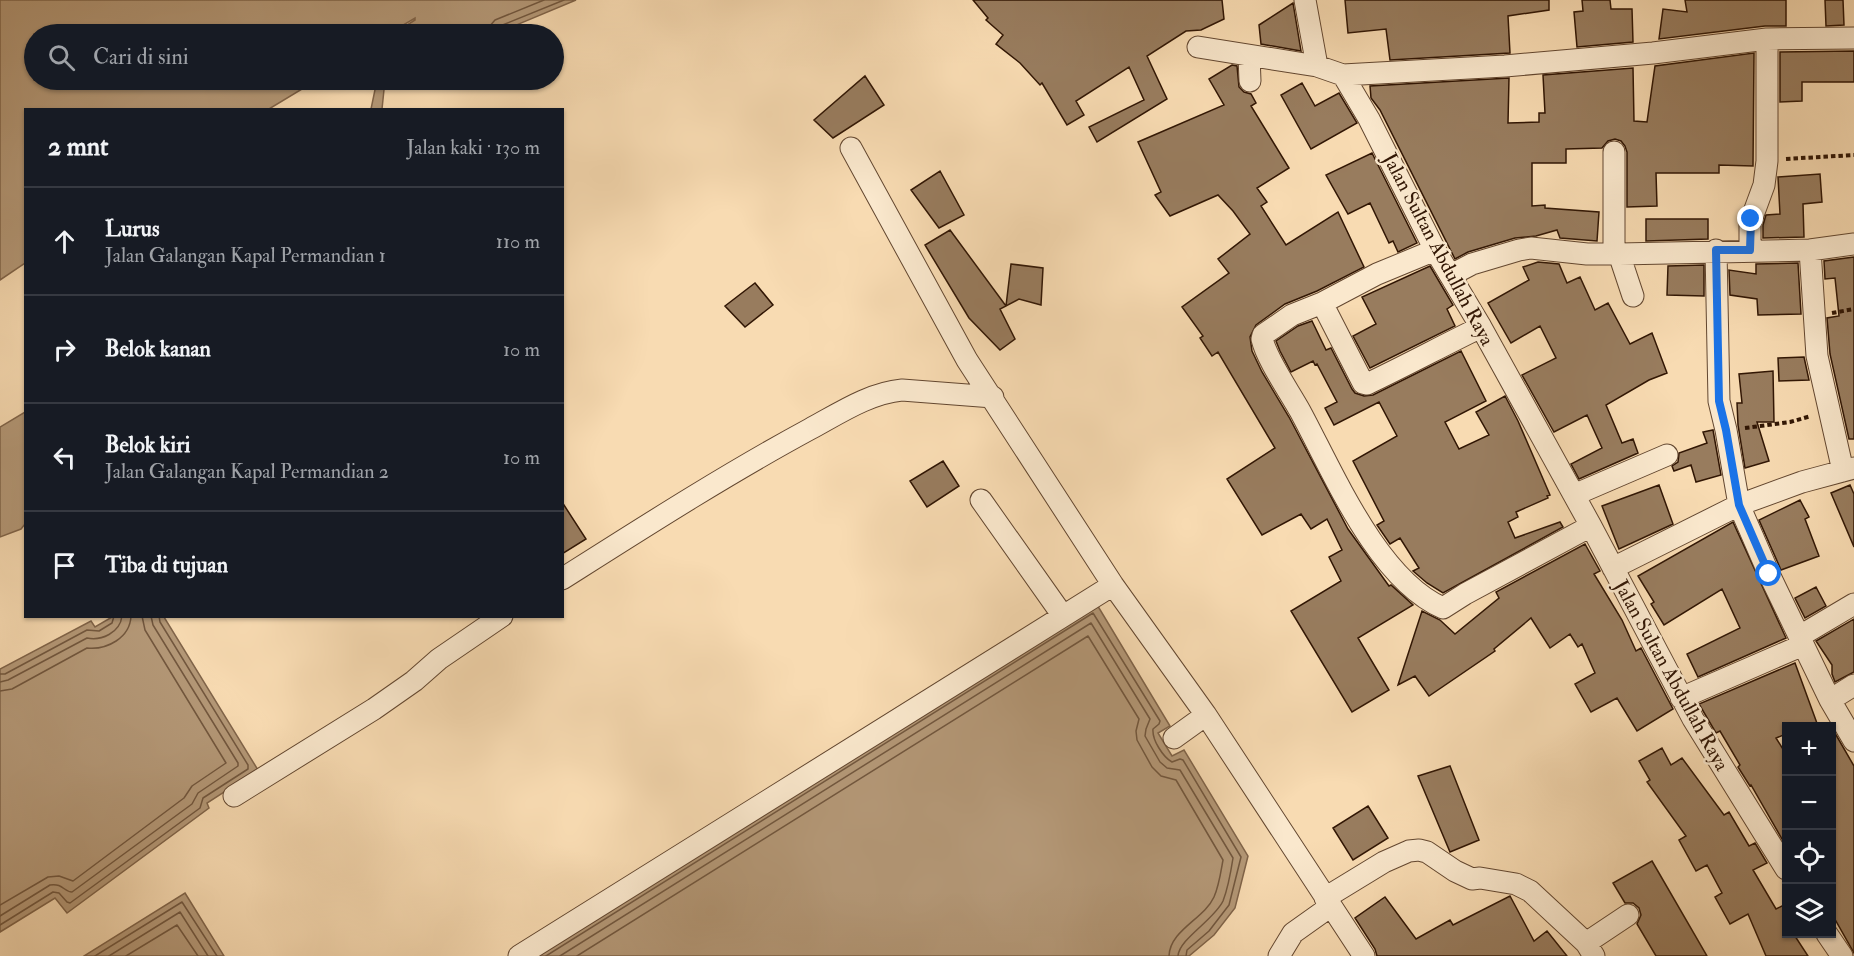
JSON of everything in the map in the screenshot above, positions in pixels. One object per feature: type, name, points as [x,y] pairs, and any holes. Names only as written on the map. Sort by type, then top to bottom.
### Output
[{"type":"street","points":[[1305,0],[1317,66]]},
{"type":"street","points":[[1198,47],[1317,66],[1343,75],[1505,66],[1653,53],[1767,39],[1854,38]]},
{"type":"street","points":[[1750,250],[1750,223],[1764,185],[1767,161],[1767,39]]},
{"type":"street","points":[[1249,56],[1250,81]]},
{"type":"street","name":"Jalan Sultan Abdullah Raya","points":[[1343,75],[1369,118],[1435,250],[1481,327],[1591,526],[1681,698],[1782,862]]},
{"type":"street","points":[[851,148],[968,360],[1113,585],[1206,715],[1364,956]]},
{"type":"street","points":[[1614,152],[1616,254],[1633,296]]},
{"type":"street","points":[[1451,276],[1472,264],[1531,248],[1587,254],[1616,254],[1716,250],[1810,250],[1854,244]]},
{"type":"street","points":[[1435,250],[1377,274],[1322,303],[1292,315],[1263,335],[1263,345],[1369,537],[1414,590],[1443,608],[1591,526]]},
{"type":"street","points":[[1716,250],[1719,401],[1739,505],[1801,641],[1830,700],[1854,741]]},
{"type":"street","points":[[1613,568],[1739,505],[1802,482],[1848,469],[1829,411],[1817,356],[1810,250]]},
{"type":"street","points":[[1322,303],[1363,383],[1367,384],[1481,327]]},
{"type":"street","points":[[564,578],[752,460],[848,408],[876,396],[889,391],[902,390],[993,397]]},
{"type":"street","points":[[1574,495],[1667,455]]},
{"type":"street","points":[[981,500],[1063,616]]},
{"type":"street","points":[[519,956],[1113,585]]},
{"type":"street","points":[[1681,698],[1801,641],[1854,604]]},
{"type":"street","points":[[234,796],[374,709],[414,681],[447,653],[499,618]]},
{"type":"street","points":[[1830,700],[1854,685]]},
{"type":"street","points":[[1174,738],[1206,715]]},
{"type":"street","points":[[1279,956],[1293,933],[1328,902],[1384,862],[1409,851],[1427,852],[1455,871],[1472,879],[1480,878],[1516,884],[1530,891],[1590,950],[1628,915]]},
{"type":"street","points":[[1830,938],[1842,956]]},
{"type":"path","points":[[1767,161],[1854,155]]},
{"type":"path","points":[[1726,430],[1790,422],[1829,411]]},
{"type":"water","points":[[0,0],[576,0],[519,24],[409,24],[415,18],[405,24],[24,24],[24,90],[300,90],[271,108],[24,108],[24,264],[0,280]]},
{"type":"water","points":[[375,90],[384,90],[382,108],[371,108]]},
{"type":"water","points":[[24,413],[24,525],[21,529],[0,537],[0,427]]},
{"type":"water","points":[[1096,603],[1170,726],[1158,733],[1172,756],[1184,750],[1248,856],[1235,908],[1214,935],[1189,956],[535,956]]},
{"type":"water","points":[[110,618],[165,618],[258,770],[207,803],[209,808],[67,913],[55,898],[0,932],[0,669],[91,621],[95,627]]},
{"type":"water","points":[[185,893],[224,956],[84,956]]},
{"type":"building","points":[[973,0],[1222,0],[1224,19],[1201,30],[1186,31],[1147,56],[1167,99],[1097,142],[1089,127],[1144,100],[1129,67],[1076,101],[1084,115],[1067,125],[1042,83],[1040,85],[1020,63],[996,44],[1003,35],[986,20],[988,18]]},
{"type":"building","points":[[1345,0],[1549,0],[1549,10],[1508,16],[1510,53],[1390,60],[1386,29],[1348,33]]},
{"type":"building","points":[[1582,0],[1610,0],[1611,9],[1632,9],[1633,42],[1577,47],[1574,12],[1583,11]]},
{"type":"building","points":[[1685,0],[1786,0],[1786,26],[1765,26],[1659,39],[1663,9],[1687,12]]},
{"type":"building","points":[[1825,0],[1843,0],[1844,25],[1826,26]]},
{"type":"building","points":[[1293,3],[1301,51],[1261,44],[1259,25]]},
{"type":"building","points":[[1854,51],[1854,82],[1802,82],[1802,101],[1780,102],[1780,52]]},
{"type":"building","points":[[1754,53],[1753,166],[1719,165],[1719,173],[1656,173],[1657,206],[1627,207],[1627,152],[1621,141],[1615,139],[1608,141],[1602,148],[1566,149],[1566,163],[1532,163],[1532,206],[1545,205],[1545,208],[1599,212],[1597,241],[1560,238],[1557,230],[1536,236],[1515,238],[1468,252],[1455,259],[1380,110],[1371,98],[1370,86],[1509,78],[1508,123],[1539,122],[1539,113],[1545,113],[1543,75],[1633,68],[1634,121],[1647,122],[1655,66]]},
{"type":"building","points":[[1232,65],[1237,66],[1239,87],[1251,94],[1256,103],[1251,106],[1289,168],[1257,188],[1267,202],[1261,206],[1286,245],[1338,212],[1364,267],[1285,304],[1256,325],[1250,337],[1252,351],[1262,372],[1289,417],[1348,529],[1389,586],[1391,585],[1413,605],[1358,638],[1389,690],[1352,712],[1291,611],[1341,581],[1329,557],[1342,550],[1327,519],[1311,529],[1301,514],[1262,535],[1227,479],[1275,448],[1218,352],[1212,356],[1200,338],[1203,336],[1182,307],[1229,273],[1218,259],[1250,234],[1218,195],[1170,216],[1155,195],[1161,192],[1138,142],[1224,105],[1209,79]]},
{"type":"building","points":[[865,76],[884,105],[833,138],[814,120]]},
{"type":"building","points":[[1302,83],[1315,106],[1339,93],[1357,123],[1311,149],[1281,95]]},
{"type":"building","points":[[1372,153],[1417,243],[1398,252],[1393,241],[1389,243],[1370,203],[1348,214],[1326,175]]},
{"type":"building","points":[[940,171],[964,215],[939,228],[911,190]]},
{"type":"building","points":[[1820,174],[1822,202],[1803,204],[1804,237],[1763,238],[1766,215],[1780,214],[1778,177]]},
{"type":"building","points":[[1646,219],[1708,219],[1708,239],[1646,241]]},
{"type":"building","points":[[950,230],[1006,306],[1000,309],[1015,339],[1000,350],[969,318],[925,245]]},
{"type":"building","points":[[1854,257],[1854,439],[1849,439],[1830,354],[1827,318],[1839,316],[1835,278],[1825,279],[1824,261]]},
{"type":"building","points":[[1538,262],[1559,264],[1567,283],[1580,277],[1595,310],[1608,303],[1630,344],[1652,333],[1667,373],[1649,380],[1606,405],[1622,443],[1633,439],[1638,453],[1579,479],[1571,464],[1602,448],[1587,415],[1554,432],[1522,375],[1556,358],[1540,326],[1511,343],[1488,303],[1529,280],[1523,267]]},
{"type":"building","points":[[1798,263],[1801,314],[1758,315],[1757,299],[1730,295],[1729,270],[1756,274],[1756,264]]},
{"type":"building","points":[[1011,264],[1043,268],[1041,305],[1019,299],[1006,306]]},
{"type":"building","points":[[1704,265],[1704,296],[1667,295],[1668,266]]},
{"type":"building","points":[[1430,266],[1453,305],[1447,309],[1455,326],[1370,368],[1353,336],[1376,324],[1362,297]]},
{"type":"building","points":[[755,283],[773,305],[745,327],[725,306]]},
{"type":"building","points":[[1312,321],[1326,350],[1331,348],[1352,389],[1355,393],[1364,396],[1373,395],[1461,351],[1486,401],[1445,422],[1459,449],[1489,435],[1476,412],[1505,396],[1550,495],[1516,512],[1518,517],[1508,522],[1515,538],[1560,522],[1563,527],[1443,593],[1427,583],[1413,571],[1419,568],[1400,538],[1390,544],[1377,525],[1384,521],[1353,461],[1397,436],[1379,402],[1334,425],[1325,408],[1337,402],[1317,364],[1315,365],[1313,361],[1291,372],[1280,351],[1276,341],[1298,326]]},
{"type":"building","points":[[1804,357],[1809,380],[1779,381],[1778,358]]},
{"type":"building","points":[[1773,371],[1774,422],[1757,422],[1769,461],[1745,468],[1738,425],[1737,403],[1742,403],[1739,374]]},
{"type":"building","points":[[1713,430],[1721,475],[1696,482],[1691,465],[1674,471],[1672,466],[1678,462],[1679,453],[1707,443],[1703,432]]},
{"type":"building","points":[[943,461],[959,486],[927,507],[910,481]]},
{"type":"building","points":[[1659,485],[1673,524],[1619,549],[1602,506]]},
{"type":"building","points":[[1850,485],[1854,494],[1854,547],[1831,493]]},
{"type":"building","points":[[1800,500],[1809,517],[1805,519],[1819,556],[1781,570],[1759,520]]},
{"type":"building","points":[[564,505],[586,539],[564,553]]},
{"type":"building","points":[[1733,522],[1786,638],[1698,677],[1687,654],[1740,628],[1722,589],[1664,625],[1651,604],[1654,602],[1638,576]]},
{"type":"building","points":[[1585,544],[1600,571],[1594,574],[1622,620],[1636,651],[1641,648],[1673,709],[1637,731],[1617,698],[1591,712],[1575,684],[1595,673],[1582,644],[1578,647],[1570,634],[1550,648],[1531,618],[1494,649],[1495,651],[1429,696],[1415,676],[1398,685],[1422,611],[1440,620],[1455,634],[1499,598],[1496,592]]},
{"type":"building","points":[[1816,587],[1826,606],[1805,618],[1795,598]]},
{"type":"building","points":[[1854,619],[1854,672],[1835,682],[1832,665],[1816,641]]},
{"type":"building","points":[[1795,663],[1817,722],[1782,722],[1782,736],[1776,738],[1782,748],[1782,839],[1738,767],[1740,765],[1720,731],[1716,733],[1699,704]]},
{"type":"building","points":[[1836,735],[1854,766],[1854,953],[1836,921]]},
{"type":"building","points":[[1662,748],[1671,765],[1682,758],[1724,815],[1729,812],[1749,846],[1755,843],[1767,863],[1753,870],[1776,909],[1782,906],[1782,938],[1796,938],[1808,956],[1766,956],[1748,914],[1730,924],[1715,897],[1722,893],[1707,865],[1696,871],[1679,840],[1686,836],[1647,782],[1650,780],[1639,761]]},
{"type":"building","points":[[1450,766],[1479,840],[1450,852],[1418,776]]},
{"type":"building","points":[[1368,806],[1388,838],[1353,860],[1333,828]]},
{"type":"building","points":[[1652,861],[1707,956],[1656,956],[1637,924],[1641,915],[1639,908],[1633,903],[1625,903],[1613,883]]},
{"type":"building","points":[[1510,896],[1534,941],[1547,931],[1567,956],[1377,956],[1355,918],[1385,897],[1416,939],[1450,920],[1453,925]]},
{"type":"route","points":[[1751,219],[1750,250],[1716,250],[1719,401],[1739,505],[1769,574]]}]
